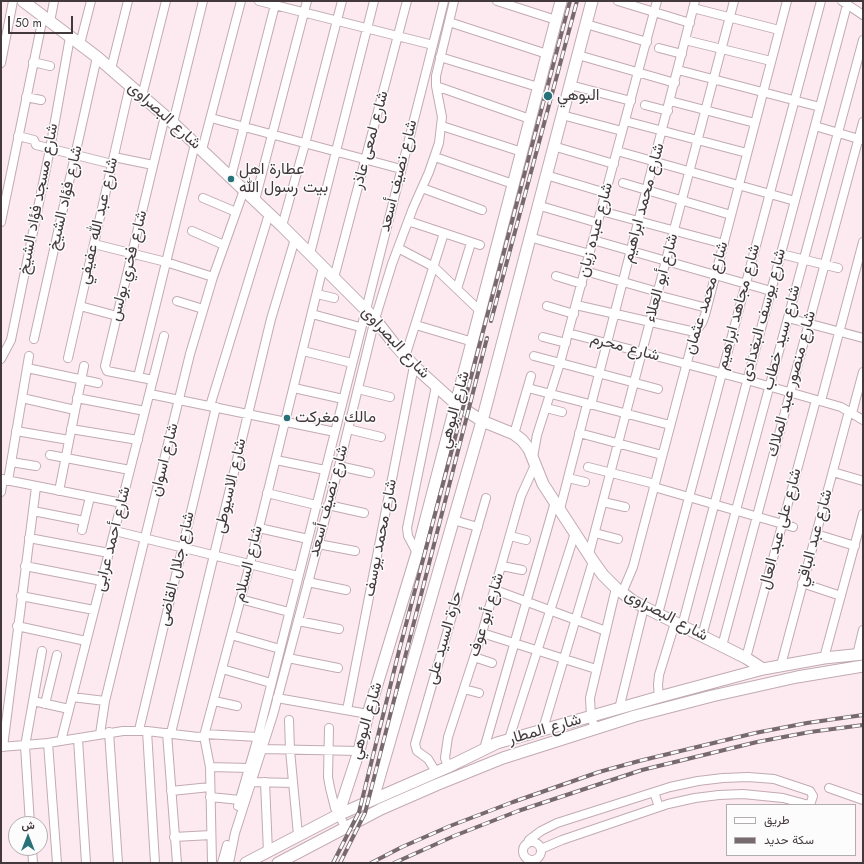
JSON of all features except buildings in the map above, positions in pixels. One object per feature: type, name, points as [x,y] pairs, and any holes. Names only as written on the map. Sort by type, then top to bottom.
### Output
[{"type":"street","points":[[1,63],[13,1]]},
{"type":"street","name":"شارع البصراوى","points":[[23,1],[97,57],[169,119],[282,226],[375,320],[405,357],[456,404],[482,421],[514,434],[525,444],[534,462],[542,484],[603,575],[619,591],[644,608],[746,658],[763,669]]},
{"type":"street","points":[[1,222],[33,62],[46,19],[54,1]]},
{"type":"street","points":[[80,44],[91,1]]},
{"type":"street","points":[[111,69],[128,1]]},
{"type":"street","points":[[142,96],[166,1]]},
{"type":"street","name":"شارع فخري بولس","points":[[153,380],[105,369],[105,366],[153,165],[169,119],[203,1]]},
{"type":"street","points":[[138,377],[166,262],[199,147],[211,118],[241,1]]},
{"type":"street","points":[[259,1],[276,3],[304,13],[433,46]]},
{"type":"street","points":[[255,200],[307,1]]},
{"type":"street","points":[[282,226],[306,144],[342,1]]},
{"type":"street","points":[[310,254],[374,1]]},
{"type":"street","name":"شارع لمعى عاذر","points":[[334,278],[407,1]]},
{"type":"street","name":"شارع نصيف أسعد","points":[[222,863],[258,737],[360,327],[444,1]]},
{"type":"street","name":"شارع نصيف أسعد","points":[[229,863],[235,833],[262,749],[298,621],[339,466],[375,320],[398,248],[435,156],[442,126],[436,76],[454,1]]},
{"type":"street","points":[[497,1],[556,20]]},
{"type":"street","name":"شارع البوهي","points":[[338,815],[359,752],[368,714],[417,552],[561,1]]},
{"type":"street","name":"شارع البوهي","points":[[373,799],[482,421],[592,1]]},
{"type":"street","points":[[618,1],[690,23]]},
{"type":"street","name":"شارع عبده زيان","points":[[534,462],[537,435],[566,343],[658,1]]},
{"type":"street","name":"شارع أبو العلاء","points":[[543,729],[576,620],[610,473],[734,1]]},
{"type":"street","name":"شارع محمد عثمان","points":[[595,728],[591,717],[590,698],[596,669],[619,591],[632,567],[687,365],[694,332],[702,323],[707,308],[786,1]]},
{"type":"street","name":"شارع مجاهد ابراهيم","points":[[658,614],[821,1]]},
{"type":"street","points":[[844,2],[863,15]]},
{"type":"street","name":"شارع يوسف البغدادى","points":[[659,697],[658,685],[660,675],[679,624],[714,504],[820,107],[844,2]]},
{"type":"street","points":[[231,177],[276,3]]},
{"type":"street","points":[[694,4],[730,17],[779,30]]},
{"type":"street","name":"شارع محمد ابراهيم","points":[[484,749],[526,602],[557,506],[568,478],[579,433],[600,374],[663,131],[694,4]]},
{"type":"street","points":[[449,22],[547,54]]},
{"type":"street","points":[[586,24],[646,42]]},
{"type":"street","name":"شارع مسجد فؤاد الشيخ","points":[[1,359],[11,340],[50,149],[70,37]]},
{"type":"street","points":[[685,40],[771,61]]},
{"type":"street","name":"شارع سيد خطاب","points":[[702,636],[863,40]]},
{"type":"street","points":[[659,48],[682,54]]},
{"type":"street","points":[[578,55],[674,83]]},
{"type":"street","name":"شارع فؤاد الشيخ","points":[[34,339],[97,57]]},
{"type":"street","points":[[440,57],[538,87]]},
{"type":"street","points":[[33,62],[50,66]]},
{"type":"street","points":[[678,70],[820,107]]},
{"type":"street","name":"شارع عبد الله عفيفي","points":[[68,358],[130,85]]},
{"type":"street","points":[[570,85],[631,101]]},
{"type":"street","points":[[436,86],[530,119]]},
{"type":"street","points":[[26,97],[41,100]]},
{"type":"street","points":[[670,101],[755,123]]},
{"type":"street","points":[[645,105],[668,111]]},
{"type":"street","points":[[562,115],[622,131]]},
{"type":"street","points":[[211,118],[401,169]]},
{"type":"street","points":[[625,121],[747,153]]},
{"type":"street","name":"شارع منصور عبد الملاك","points":[[722,646],[824,265],[861,140],[863,122]]},
{"type":"street","points":[[442,126],[522,152]]},
{"type":"street","points":[[815,126],[861,140]]},
{"type":"street","points":[[18,136],[34,140],[36,145],[75,155],[153,165]]},
{"type":"street","points":[[554,146],[614,164]]},
{"type":"street","points":[[617,151],[795,201]]},
{"type":"street","points":[[435,156],[513,184]]},
{"type":"street","points":[[546,175],[606,193]]},
{"type":"street","points":[[623,183],[731,215]]},
{"type":"street","points":[[422,188],[482,210]]},
{"type":"street","name":"شارع اسوان","points":[[118,863],[105,733],[105,701],[179,400],[203,309],[244,190]]},
{"type":"street","points":[[203,198],[236,212]]},
{"type":"street","points":[[538,205],[598,223]]},
{"type":"street","points":[[602,211],[724,244]]},
{"type":"street","name":"شارع جلال القاضى","points":[[155,863],[143,730],[213,406],[269,214]]},
{"type":"street","points":[[408,221],[476,244],[457,289]]},
{"type":"street","points":[[192,231],[224,245]]},
{"type":"street","points":[[405,357],[444,233]]},
{"type":"street","points":[[529,237],[590,254]]},
{"type":"street","name":"شارع الاسيوطى","points":[[177,863],[171,791],[169,733],[215,555],[273,311],[295,239]]},
{"type":"street","points":[[593,240],[771,291]]},
{"type":"street","name":"شارع على عبد العال","points":[[746,658],[782,524],[861,257],[863,242]]},
{"type":"street","points":[[94,244],[166,262],[213,277]]},
{"type":"street","points":[[398,248],[434,267],[480,311]]},
{"type":"street","points":[[781,254],[838,268]]},
{"type":"street","name":"شارع السلام","points":[[212,863],[210,767],[204,735],[250,564],[323,267]]},
{"type":"street","points":[[585,271],[707,308]]},
{"type":"street","points":[[556,276],[582,284]]},
{"type":"street","points":[[317,294],[334,298]]},
{"type":"street","points":[[177,301],[203,309]]},
{"type":"street","points":[[576,305],[694,332]]},
{"type":"street","points":[[80,306],[117,316]]},
{"type":"street","points":[[547,306],[574,314]]},
{"type":"street","points":[[312,314],[360,327]]},
{"type":"street","points":[[788,318],[863,338]]},
{"type":"street","points":[[416,325],[473,342]]},
{"type":"street","name":"شارع محرم","points":[[568,333],[818,400],[841,407],[863,420]]},
{"type":"street","name":"شارع أحمد عرابى","points":[[61,741],[164,336]]},
{"type":"street","points":[[542,337],[566,343]]},
{"type":"street","points":[[303,351],[352,363]]},
{"type":"street","points":[[1,492],[11,462],[29,356]]},
{"type":"street","points":[[534,356],[658,389]]},
{"type":"street","points":[[59,491],[84,366]]},
{"type":"street","name":"شارع محمد يوسف","points":[[347,710],[414,366]]},
{"type":"street","points":[[27,368],[98,383]]},
{"type":"street","name":"شارع عبد الباقي","points":[[780,665],[833,472],[863,372]]},
{"type":"street","points":[[514,434],[531,376]]},
{"type":"street","points":[[417,552],[408,536],[408,528],[436,386]]},
{"type":"street","points":[[294,388],[343,399]]},
{"type":"street","points":[[528,388],[670,425]]},
{"type":"street","points":[[358,389],[390,397]]},
{"type":"street","points":[[150,394],[335,432]]},
{"type":"street","points":[[22,398],[75,410]]},
{"type":"street","points":[[77,398],[145,411]]},
{"type":"street","points":[[546,408],[562,412]]},
{"type":"street","points":[[71,429],[138,440]]},
{"type":"street","points":[[348,430],[381,437]]},
{"type":"street","points":[[16,431],[69,440]]},
{"type":"street","points":[[579,433],[662,455]]},
{"type":"street","points":[[50,454],[130,470]]},
{"type":"street","points":[[276,460],[325,470]]},
{"type":"street","points":[[11,462],[36,466]]},
{"type":"street","name":"شارع أبو عوف","points":[[448,767],[445,758],[445,748],[495,590],[521,496],[534,462]]},
{"type":"street","points":[[339,466],[370,473]]},
{"type":"street","points":[[588,467],[793,527]]},
{"type":"street","points":[[833,472],[863,481]]},
{"type":"street","points":[[568,478],[584,482]]},
{"type":"street","points":[[4,480],[122,503]]},
{"type":"street","points":[[36,487],[2,747],[25,746],[78,739],[105,733],[143,730],[198,737],[204,735],[258,737]]},
{"type":"street","points":[[267,493],[316,505]]},
{"type":"street","points":[[33,511],[83,526],[90,497]]},
{"type":"street","name":"حارة السيد على","points":[[436,772],[428,759],[417,751],[415,744],[486,498]]},
{"type":"street","points":[[603,502],[625,507]]},
{"type":"street","points":[[328,505],[364,513]]},
{"type":"street","points":[[824,658],[863,514]]},
{"type":"street","points":[[453,520],[478,527]]},
{"type":"street","points":[[259,528],[308,539]]},
{"type":"street","points":[[115,531],[298,576]]},
{"type":"street","points":[[509,739],[575,533]]},
{"type":"street","points":[[595,533],[618,538]]},
{"type":"street","points":[[816,534],[855,546]]},
{"type":"street","points":[[510,536],[526,540]]},
{"type":"street","points":[[29,538],[109,553]]},
{"type":"street","points":[[318,544],[355,551]]},
{"type":"street","points":[[25,566],[102,581]]},
{"type":"street","points":[[502,566],[522,570]]},
{"type":"street","points":[[308,582],[346,590]]},
{"type":"street","points":[[802,584],[841,596]]},
{"type":"street","points":[[495,590],[606,631]]},
{"type":"street","points":[[21,596],[94,610]]},
{"type":"street","points":[[240,599],[289,612]]},
{"type":"street","points":[[619,708],[644,608]]},
{"type":"street","points":[[298,621],[339,629]]},
{"type":"street","points":[[17,626],[86,642]]},
{"type":"street","points":[[860,655],[863,630]]},
{"type":"street","points":[[482,633],[596,669]]},
{"type":"street","points":[[231,635],[280,649]]},
{"type":"street","points":[[29,816],[25,746],[42,651]]},
{"type":"street","points":[[45,704],[56,655]]},
{"type":"street","name":"شارع المطار","points":[[246,863],[338,815],[509,739],[763,669],[824,658],[860,655]]},
{"type":"street","points":[[474,657],[492,663]]},
{"type":"street","points":[[288,658],[338,668]]},
{"type":"street","name":"شارع المطار","points":[[278,863],[381,809],[503,758],[635,716],[744,688],[863,666]]},
{"type":"street","points":[[222,669],[271,683]]},
{"type":"street","points":[[740,675],[744,688]]},
{"type":"street","points":[[464,689],[479,693]]},
{"type":"street","points":[[72,697],[105,701]]},
{"type":"street","points":[[277,698],[368,714]]},
{"type":"street","points":[[33,701],[69,709]]},
{"type":"street","points":[[214,701],[238,706]]},
{"type":"street","points":[[289,720],[292,783],[298,836]]},
{"type":"street","points":[[329,728],[328,751],[332,802],[346,828]]},
{"type":"street","points":[[78,739],[86,863]]},
{"type":"street","points":[[48,743],[57,863]]},
{"type":"street","points":[[262,749],[359,752]]},
{"type":"street","points":[[210,767],[249,768]]},
{"type":"street","points":[[805,804],[783,798],[743,794],[695,798],[659,807],[562,840],[538,858],[526,860],[523,850],[529,840],[541,831],[557,823],[654,792],[698,781],[748,776],[774,779],[810,791],[813,796],[809,804]]},
{"type":"street","points":[[251,782],[292,783]]},
{"type":"street","points":[[265,782],[268,852]]},
{"type":"street","points":[[171,791],[210,787]]},
{"type":"street","points":[[829,788],[863,800]]},
{"type":"street","points":[[654,792],[659,807]]},
{"type":"street","points":[[210,797],[240,800]]},
{"type":"street","points":[[174,837],[211,835]]},
{"type":"street","points":[[527,844],[534,842],[540,846],[542,856]]},
{"type":"railway","points":[[333,863],[359,812],[399,651],[570,1]]},
{"type":"railway","points":[[491,321],[577,1]]},
{"type":"railway","points":[[340,863],[365,813],[487,338]]},
{"type":"railway","points":[[371,863],[402,847],[450,826],[599,772],[755,733],[807,723],[863,715]]},
{"type":"railway","points":[[394,863],[454,836],[518,811],[642,770],[757,742],[810,732],[863,725]]},
{"type":"place","name":"البوهي","points":[[548,96]]},
{"type":"place","name":"عطارة اهل بيت رسول الله","points":[[231,179]]},
{"type":"place","name":"مالك مغركت","points":[[287,418]]}]
